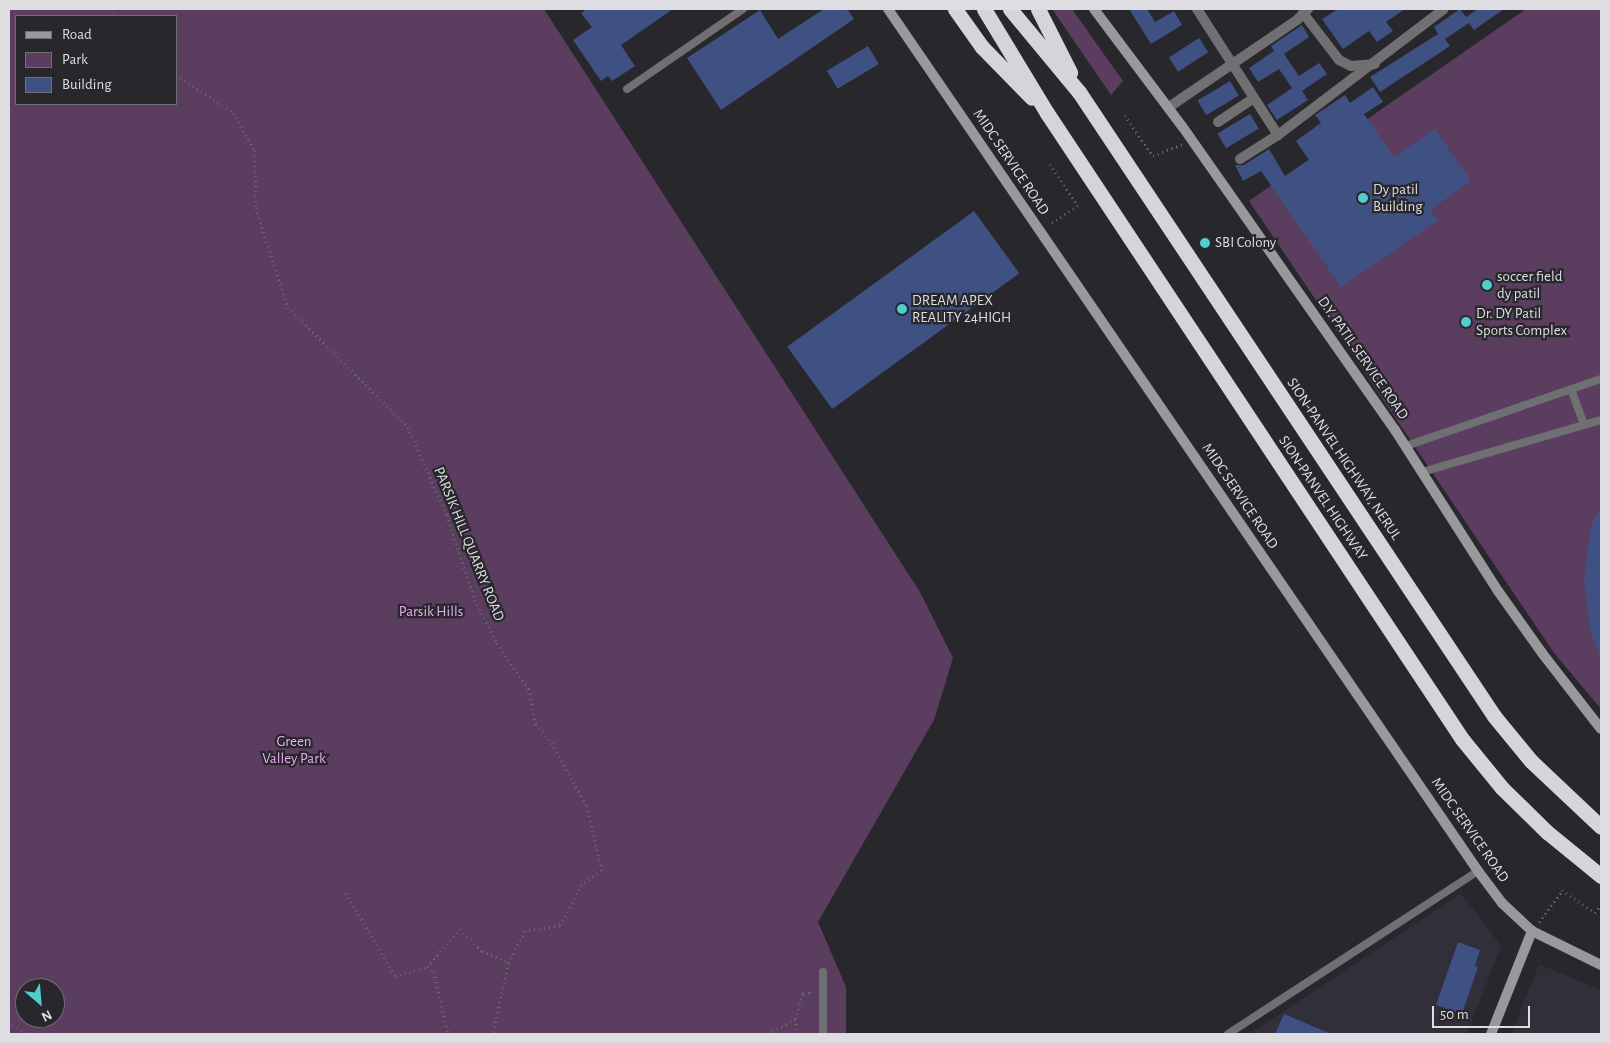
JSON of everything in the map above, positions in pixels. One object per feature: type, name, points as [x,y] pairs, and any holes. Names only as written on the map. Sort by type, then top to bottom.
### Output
[{"type":"highway","points":[[955,9],[982,47],[1047,113]]},
{"type":"highway","points":[[984,9],[1047,113]]},
{"type":"highway","points":[[1010,9],[1080,92]]},
{"type":"highway","points":[[1038,9],[1080,92]]},
{"type":"highway","name":"SION-PANVEL HIGHWAY, NERUL","points":[[1080,92],[1494,716],[1531,762],[1601,827]]},
{"type":"highway","name":"SION-PANVEL HIGHWAY","points":[[1047,113],[1462,739],[1502,788],[1546,832],[1601,876]]},
{"type":"street","name":"MIDC SERVICE ROAD","points":[[888,9],[1478,871],[1502,903],[1532,931],[1601,965]]},
{"type":"street","name":"D.Y. PATIL SERVICE ROAD","points":[[1094,9],[1169,108],[1406,446],[1504,599],[1601,729]]},
{"type":"street","points":[[1196,9],[1278,135]]},
{"type":"street","points":[[1240,159],[1278,135],[1375,64],[1444,9]]},
{"type":"street","points":[[1169,108],[1305,11],[1339,60],[1351,66],[1375,64]]},
{"type":"street","points":[[1218,122],[1254,98]]},
{"type":"street","points":[[1490,1034],[1532,931]]},
{"type":"lane","points":[[627,89],[743,9]]},
{"type":"lane","points":[[1406,446],[1601,379]]},
{"type":"lane","points":[[1571,389],[1584,425]]},
{"type":"lane","points":[[1422,472],[1601,420]]},
{"type":"lane","points":[[1228,1034],[1478,871]]},
{"type":"lane","points":[[823,972],[823,1034]]},
{"type":"path","name":"PARSIK HILL QUARRY ROAD","points":[[178,76],[234,113],[255,151],[256,208],[288,307],[408,427],[447,515],[476,600],[497,643],[529,689],[536,724],[552,742],[587,806],[602,871],[582,885],[560,926],[524,931],[509,963],[493,1034]]},
{"type":"path","points":[[1125,115],[1153,156],[1191,140]]},
{"type":"path","points":[[1040,231],[1078,206],[1050,164]]},
{"type":"path","points":[[1532,931],[1562,890],[1595,913],[1601,904]]},
{"type":"path","points":[[346,892],[395,976],[427,967],[460,929],[482,951],[509,963]]},
{"type":"path","points":[[427,967],[434,972],[448,1034]]},
{"type":"path","points":[[798,1034],[795,1019],[803,993]]},
{"type":"path","points":[[768,1034],[795,1019]]},
{"type":"path","points":[[9,1021],[27,1034]]},
{"type":"path","points":[[9,1030],[13,1034]]},
{"type":"shaded area","points":[[1461,893],[1501,946],[1467,1034],[1249,1034]]},
{"type":"shaded area","points":[[1539,964],[1601,990],[1601,1034],[1511,1034]]},
{"type":"green space","name":"Parsik Hills","points":[[9,9],[544,9],[920,592],[953,658],[934,720],[818,922],[846,987],[846,1034],[9,1034]]},
{"type":"green space","points":[[1052,9],[1072,9],[1123,81],[1111,95]]},
{"type":"green space","name":"Dr. DY Patil Sports Complex","points":[[1526,9],[1601,9],[1601,709],[1554,653],[1249,201]]},
{"type":"building","points":[[587,9],[673,9],[621,45],[635,66],[612,81],[608,76],[601,81],[573,40],[592,27],[581,13]]},
{"type":"building","points":[[824,9],[847,9],[854,19],[721,110],[687,58],[760,10],[778,39]]},
{"type":"building","points":[[1129,9],[1147,9],[1155,22],[1174,11],[1182,25],[1151,44]]},
{"type":"building","points":[[1338,9],[1405,9],[1386,22],[1393,31],[1377,42],[1369,31],[1343,49],[1322,19]]},
{"type":"building","points":[[1460,9],[1466,17],[1478,9],[1504,9],[1474,30],[1469,23],[1445,39],[1450,46],[1380,92],[1370,77],[1438,34],[1434,27]]},
{"type":"building","points":[[1302,25],[1309,37],[1284,54],[1299,76],[1319,63],[1327,74],[1302,91],[1308,100],[1277,120],[1267,105],[1292,88],[1279,69],[1258,82],[1249,68],[1274,51],[1271,46]]},
{"type":"building","points":[[1199,38],[1208,52],[1178,72],[1169,58]]},
{"type":"building","points":[[868,46],[879,64],[838,89],[827,71]]},
{"type":"building","points":[[1230,81],[1239,96],[1206,115],[1197,101]]},
{"type":"building","name":"Dy patil Building","points":[[1373,87],[1383,102],[1364,114],[1394,157],[1435,129],[1471,181],[1430,210],[1438,220],[1341,287],[1261,171],[1243,181],[1235,165],[1244,165],[1269,149],[1285,176],[1309,160],[1296,141],[1321,123],[1315,115],[1345,95],[1350,103]]},
{"type":"building","points":[[1250,114],[1259,129],[1226,148],[1217,134]]},
{"type":"building","name":"DREAM APEX REALITY 24HIGH","points":[[974,211],[1019,273],[832,409],[787,347]]},
{"type":"building","points":[[1601,508],[1600,657],[1590,630],[1584,578],[1591,525]]},
{"type":"building","points":[[1458,942],[1480,950],[1475,966],[1478,967],[1462,1014],[1436,1005]]},
{"type":"building","points":[[1284,1014],[1331,1034],[1275,1034]]},
{"type":"place","name":"Dy patil Building","points":[[1363,198]]},
{"type":"place","name":"SBI Colony","points":[[1205,243]]},
{"type":"place","name":"soccer field dy patil","points":[[1487,285]]},
{"type":"place","name":"DREAM APEX REALITY 24HIGH","points":[[902,309]]},
{"type":"place","name":"Dr. DY Patil Sports Complex","points":[[1466,322]]},
{"type":"park label","name":"Green Valley Park","points":[[294,750]]}]
